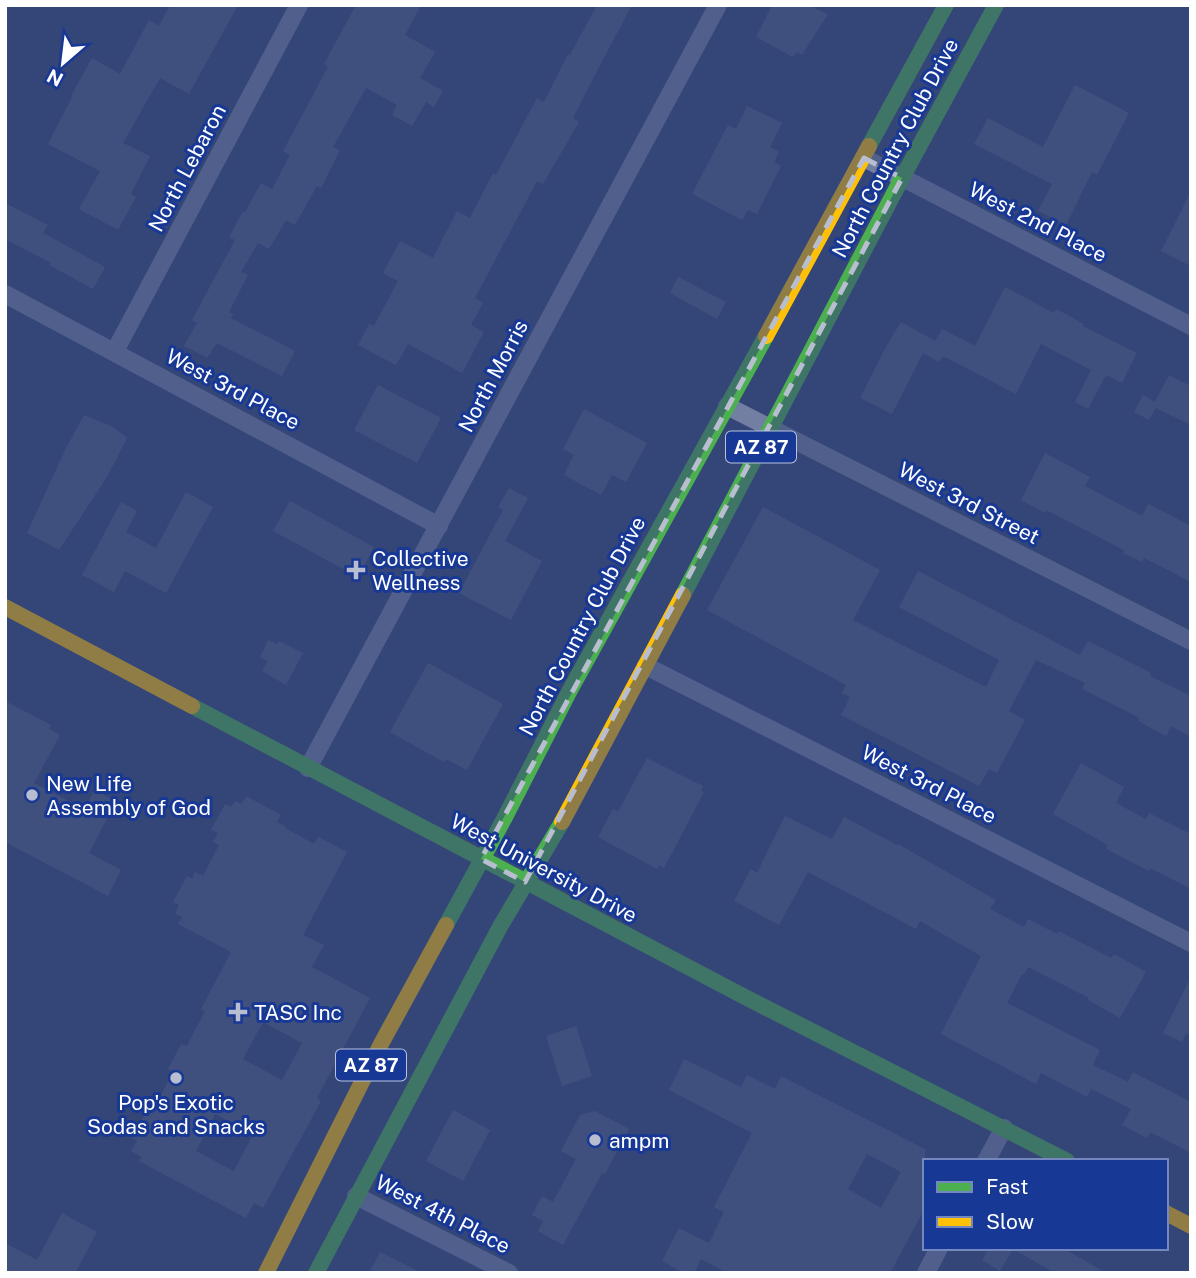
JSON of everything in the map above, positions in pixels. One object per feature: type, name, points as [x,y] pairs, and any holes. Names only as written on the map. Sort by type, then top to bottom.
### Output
[{"type":"main road","name":"North Country Club Drive","points":[[266,1273],[388,1032],[504,819],[570,690],[946,5]]},
{"type":"main road","name":"North Country Club Drive","points":[[316,1273],[501,925],[550,844],[646,666],[902,177],[996,5]]},
{"type":"main road","name":"West University Drive","points":[[5,607],[745,997],[1063,1159]]},
{"type":"main road","points":[[1168,1214],[1191,1226]]},
{"type":"street","name":"North Lebaron","points":[[115,351],[299,5]]},
{"type":"street","name":"North Morris","points":[[308,768],[718,5]]},
{"type":"street","name":"West 2nd Place","points":[[864,158],[1191,326]]},
{"type":"street","name":"West 3rd Place","points":[[5,294],[439,526]]},
{"type":"street","name":"West 3rd Street","points":[[727,406],[1191,641]]},
{"type":"street","name":"West 3rd Place","points":[[646,666],[1191,943]]},
{"type":"street","points":[[987,1159],[1004,1128]]},
{"type":"street","name":"West 4th Place","points":[[356,1196],[509,1273]]},
{"type":"street","points":[[926,1273],[938,1250]]},
{"type":"highlighted area","points":[[864,158],[902,178],[525,882],[481,859]]},
{"type":"building","points":[[170,5],[238,5],[189,94],[160,78],[123,143],[150,156],[131,194],[136,197],[118,230],[79,209],[100,171],[48,144],[92,58],[120,74],[149,20],[159,26]]},
{"type":"building","points":[[356,5],[421,5],[405,35],[435,52],[420,78],[443,91],[434,107],[426,102],[412,126],[392,115],[397,105],[366,88],[333,147],[340,150],[321,188],[317,186],[295,225],[286,220],[269,249],[258,243],[241,272],[248,275],[229,312],[233,314],[231,318],[295,351],[282,376],[217,343],[207,358],[184,346],[197,323],[192,320],[235,240],[229,237],[243,211],[245,212],[261,183],[272,189],[290,155],[283,151],[328,67],[324,64]]},
{"type":"building","points":[[597,5],[632,5],[573,118],[579,122],[543,184],[537,181],[475,298],[483,303],[471,325],[484,332],[462,373],[408,344],[396,365],[358,345],[369,324],[374,326],[398,281],[383,273],[400,241],[433,258],[457,211],[470,218],[537,98],[544,102]]},
{"type":"building","points":[[772,5],[808,5],[828,14],[802,55],[797,52],[793,57],[756,37]]},
{"type":"building","points":[[1075,85],[1129,113],[1097,175],[1092,172],[1066,225],[1038,211],[1052,184],[974,144],[988,118],[1043,147]]},
{"type":"building","points":[[747,106],[782,123],[770,147],[779,152],[774,162],[781,166],[757,214],[748,210],[742,220],[692,194],[728,125],[736,129]]},
{"type":"building","points":[[1191,191],[1191,266],[1161,251]]},
{"type":"building","points":[[5,203],[48,225],[43,233],[105,267],[93,289],[5,239]]},
{"type":"building","points":[[678,277],[726,302],[717,319],[670,293]]},
{"type":"building","points":[[1005,287],[1054,313],[1056,309],[1137,353],[1122,383],[1106,375],[1088,409],[1075,402],[1091,370],[1041,344],[1016,394],[943,356],[939,362],[923,353],[892,414],[860,398],[901,322],[935,341],[942,329],[975,346]]},
{"type":"building","points":[[1169,375],[1191,386],[1191,425],[1156,408],[1149,420],[1134,412],[1143,395],[1155,402]]},
{"type":"building","points":[[378,385],[441,418],[417,463],[354,430]]},
{"type":"building","points":[[584,409],[647,443],[626,482],[612,475],[601,495],[564,475],[574,455],[563,449]]},
{"type":"building","points":[[84,415],[113,427],[127,438],[107,477],[59,550],[27,533]]},
{"type":"building","points":[[1045,453],[1090,477],[1085,486],[1142,516],[1148,504],[1191,526],[1191,582],[1144,558],[1142,562],[1123,553],[1124,550],[1021,500]]},
{"type":"building","points":[[509,488],[528,498],[505,541],[542,561],[511,620],[459,593],[503,510],[498,507]]},
{"type":"building","points":[[186,492],[213,507],[166,593],[125,571],[114,592],[82,575],[121,502],[137,511],[126,532],[156,548]]},
{"type":"building","points":[[290,501],[374,547],[358,577],[273,531]]},
{"type":"building","points":[[763,507],[880,570],[853,620],[986,687],[999,660],[899,607],[918,571],[1080,655],[1088,641],[1191,696],[1191,737],[1171,726],[1166,736],[1138,721],[1140,718],[1082,689],[1085,683],[1036,660],[1009,711],[1025,720],[997,773],[989,769],[979,786],[841,715],[850,697],[842,693],[846,685],[707,610]]},
{"type":"building","points":[[268,640],[277,644],[279,641],[303,653],[286,685],[262,671],[268,661],[260,657]]},
{"type":"building","points":[[428,663],[503,704],[467,770],[446,759],[444,762],[390,732]]},
{"type":"building","name":"New Life Assembly of God","points":[[5,701],[51,725],[49,729],[60,735],[34,783],[84,809],[95,790],[116,801],[89,853],[121,870],[108,896],[5,842]]},
{"type":"building","points":[[647,758],[703,786],[701,791],[704,792],[664,868],[659,865],[657,869],[598,837],[613,809],[618,812]]},
{"type":"building","points":[[1081,763],[1124,787],[1116,803],[1146,819],[1149,813],[1191,834],[1191,889],[1106,849],[1108,845],[1053,814]]},
{"type":"building","points":[[246,796],[281,815],[277,822],[285,828],[314,844],[318,837],[347,852],[303,935],[324,945],[312,967],[370,998],[317,1098],[321,1101],[263,1208],[254,1203],[246,1218],[139,1161],[142,1157],[131,1151],[137,1141],[132,1138],[150,1104],[155,1107],[173,1072],[168,1069],[181,1044],[187,1046],[205,1011],[201,1009],[231,952],[178,924],[182,917],[175,914],[179,905],[173,902],[187,876],[192,879],[195,872],[203,876],[219,845],[213,842],[218,833],[211,830],[225,804],[231,807],[235,801],[242,804]],"holes":[[[263,1022],[302,1043],[282,1080],[243,1059]],[[215,1114],[253,1134],[234,1171],[196,1151]]]},
{"type":"building","points":[[785,816],[832,839],[844,817],[898,844],[996,900],[990,909],[1024,927],[1028,919],[1111,958],[1114,954],[1146,972],[1120,1018],[1088,1000],[1089,998],[1028,967],[1007,1003],[1100,1050],[1093,1065],[1128,1082],[1133,1072],[1191,1102],[1191,1153],[1150,1132],[1147,1138],[1122,1125],[1131,1109],[1091,1089],[1087,1097],[1041,1073],[1036,1084],[941,1034],[981,956],[920,921],[916,929],[808,872],[779,925],[734,901],[751,869],[757,873]]},
{"type":"building","points":[[1191,977],[1191,1036],[1186,1033],[1182,1042],[1163,1033]]},
{"type":"building","points":[[576,1026],[592,1076],[562,1086],[546,1036]]},
{"type":"building","points":[[684,1059],[741,1087],[747,1075],[775,1089],[781,1076],[925,1149],[923,1212],[890,1273],[727,1273],[701,1259],[694,1273],[684,1273],[662,1261],[679,1228],[709,1243],[724,1212],[714,1207],[752,1133],[669,1090]],"holes":[[[867,1154],[901,1172],[881,1208],[848,1189]]]},
{"type":"building","points":[[453,1110],[490,1130],[463,1181],[426,1161]]},
{"type":"building","points":[[595,1111],[629,1129],[563,1245],[538,1231],[543,1221],[532,1215],[542,1196],[553,1202],[576,1159],[561,1151],[580,1115]]},
{"type":"building","points":[[62,1213],[97,1232],[75,1273],[5,1273],[5,1243],[37,1260]]},
{"type":"building","points":[[988,1250],[1012,1250],[1000,1271],[982,1260]]},
{"type":"building","points":[[1015,1250],[1066,1250],[1107,1273],[1055,1273]]},
{"type":"building","points":[[380,1252],[422,1273],[369,1273]]},
{"type":"traffic: fast","points":[[869,146],[946,5]]},
{"type":"traffic: fast","points":[[683,595],[996,5]]},
{"type":"traffic: fast","points":[[446,925],[570,690],[766,336]]},
{"type":"traffic: fast","points":[[192,706],[745,997],[1063,1159]]},
{"type":"traffic: fast","points":[[316,1273],[501,925],[562,822]]},
{"type":"traffic: slow","points":[[766,336],[869,146]]},
{"type":"traffic: slow","points":[[562,822],[683,595]]},
{"type":"traffic: slow","points":[[5,607],[192,706]]},
{"type":"traffic: slow","points":[[266,1273],[381,1044],[446,925]]},
{"type":"traffic: slow","points":[[1168,1214],[1191,1226]]},
{"type":"place","name":"Collective Wellness","points":[[356,570]]},
{"type":"place","name":"New Life Assembly of God","points":[[32,795]]},
{"type":"place","name":"TASC Inc","points":[[238,1012]]},
{"type":"place","name":"Pop's Exotic Sodas and Snacks","points":[[176,1078]]},
{"type":"place","name":"ampm","points":[[595,1140]]}]
